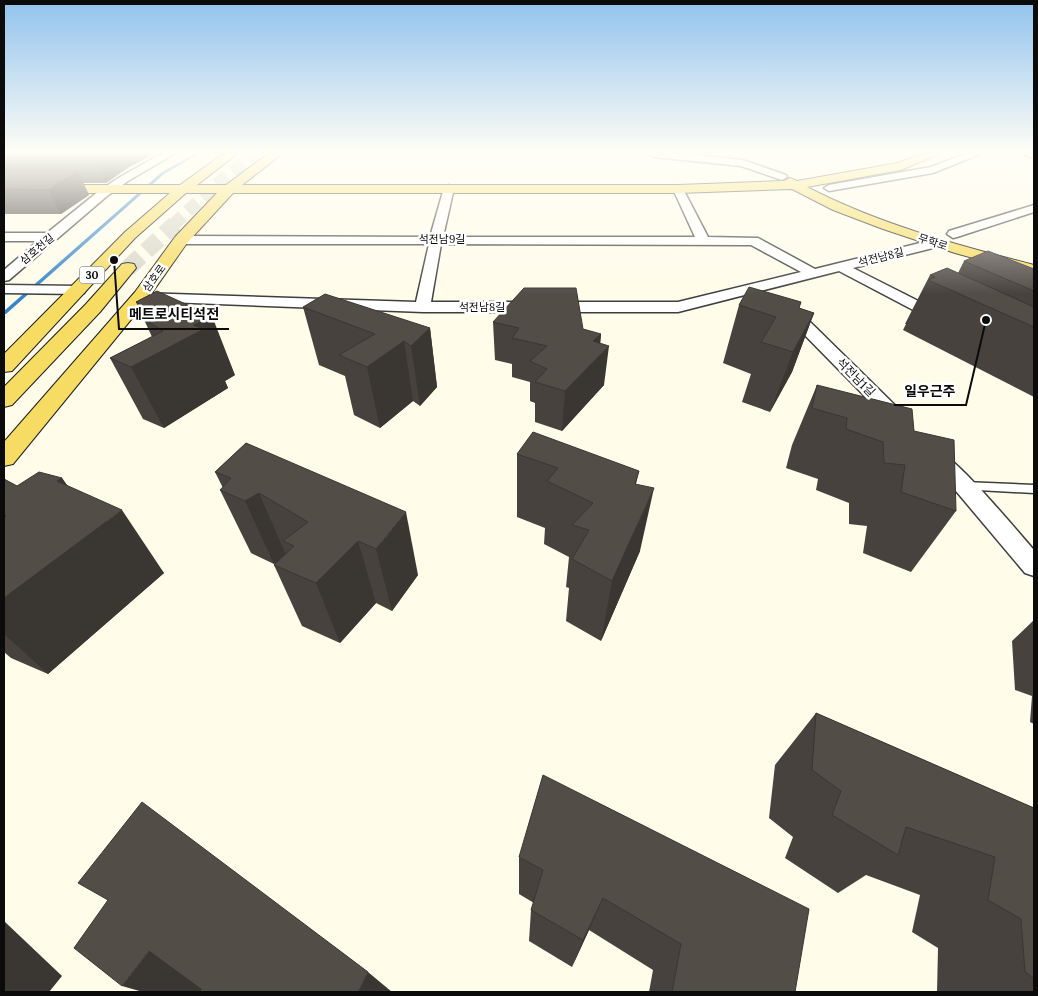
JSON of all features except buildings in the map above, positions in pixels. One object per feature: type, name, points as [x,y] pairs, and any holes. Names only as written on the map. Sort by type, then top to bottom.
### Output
[{"type":"main road","name":"30","points":[[4,366],[72,290],[167,200]]},
{"type":"main road","name":"삼호로","points":[[4,458],[140,296],[180,226],[214,200]]},
{"type":"main road","name":"무학로","points":[[828,200],[838,207],[936,243],[1034,270]]},
{"type":"main road","name":"무학로","points":[[853,200],[953,234],[989,243]]},
{"type":"main road","points":[[130,235],[149,225],[180,226]]},
{"type":"main road","points":[[4,400],[93,308],[128,268]]},
{"type":"street","name":"삼호천길","points":[[4,277],[50,237],[98,200]]},
{"type":"street","points":[[423,307],[436,239],[446,200]]},
{"type":"street","points":[[684,200],[703,240]]},
{"type":"street","points":[[953,234],[1034,208]]},
{"type":"street","name":"석전남9길","points":[[180,226],[436,239],[754,241],[814,274]]},
{"type":"street","points":[[4,237],[50,237]]},
{"type":"street","name":"석전남8길","points":[[140,296],[423,307],[678,308],[936,243]]},
{"type":"street","points":[[841,267],[955,326]]},
{"type":"street","points":[[4,289],[72,290]]},
{"type":"street","name":"석전남1길","points":[[748,290],[795,316],[964,486],[1034,566]]},
{"type":"lane","points":[[964,486],[1034,489]]},
{"type":"waterway","points":[[4,313],[132,200]]},
{"type":"tunnel","points":[[173,225],[199,200]]},
{"type":"tunnel","points":[[128,268],[175,224]]},
{"type":"place","name":"메트로시티석전","points":[[114,260]]},
{"type":"place","name":"일우근주","points":[[986,320]]}]
